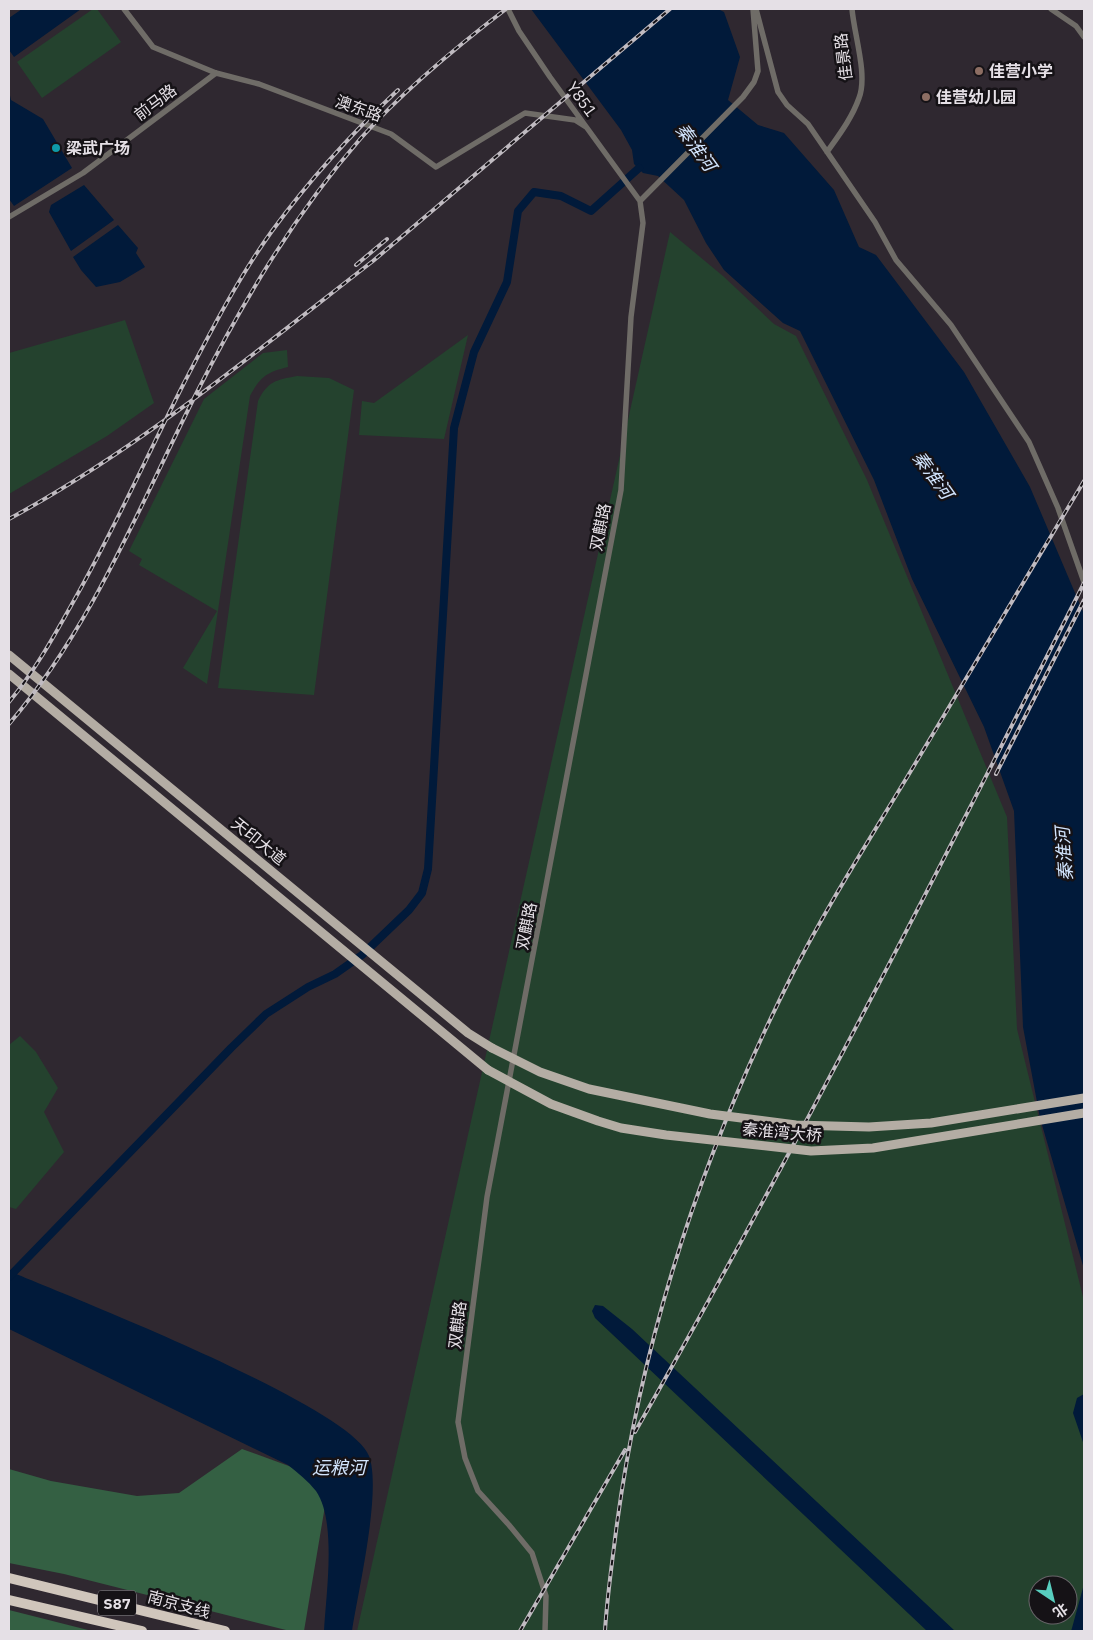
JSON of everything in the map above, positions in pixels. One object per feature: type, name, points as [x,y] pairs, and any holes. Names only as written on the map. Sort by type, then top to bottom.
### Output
[{"type":"highway","name":"南京支线","points":[[9,1578],[225,1631]]},
{"type":"highway","name":"S87","points":[[9,1600],[142,1631]]},
{"type":"main road","name":"天印大道","points":[[9,655],[468,1032],[492,1048]]},
{"type":"main road","name":"天印大道","points":[[9,674],[344,953],[488,1070]]},
{"type":"main road","name":"秦淮湾大桥","points":[[492,1048],[540,1072],[589,1089],[710,1114],[796,1125],[869,1127],[931,1123],[1084,1098]]},
{"type":"main road","name":"秦淮湾大桥","points":[[488,1070],[551,1104],[598,1122],[621,1128],[666,1135],[811,1151],[873,1148],[1084,1113]]},
{"type":"street","name":"澳东路","points":[[124,9],[153,47],[216,73],[259,84],[391,134],[436,167],[524,113],[575,120],[586,128]]},
{"type":"street","name":"Y851","points":[[508,9],[519,31],[586,128],[640,201]]},
{"type":"street","points":[[640,201],[743,97],[754,82],[758,71],[755,9]]},
{"type":"street","points":[[755,9],[778,92],[787,105],[808,124],[875,222],[896,260],[951,325],[1029,442],[1058,508],[1084,582]]},
{"type":"street","name":"佳景路","points":[[827,152],[844,128],[860,96],[862,72],[852,9]]},
{"type":"street","points":[[1051,9],[1076,26],[1084,37]]},
{"type":"street","name":"前马路","points":[[9,217],[83,173],[216,73]]},
{"type":"street","name":"双麒路","points":[[545,1631],[546,1596],[532,1554],[478,1491],[465,1458],[458,1422],[487,1197],[621,490],[632,317],[643,223],[640,201]]},
{"type":"green space","points":[[93,9],[97,9],[121,42],[42,98],[17,62]]},
{"type":"green space","points":[[670,232],[723,276],[774,324],[796,336],[867,480],[1007,817],[1017,1029],[1084,1301],[1084,1631],[357,1631]]},
{"type":"green space","points":[[125,320],[154,403],[107,436],[9,494],[9,353]]},
{"type":"green space","points":[[468,335],[444,439],[359,435],[362,401],[374,403]]},
{"type":"green space","points":[[287,350],[288,367],[265,376],[257,384],[250,396],[207,684],[183,668],[217,611],[139,565],[142,559],[129,551],[204,399],[263,353]]},
{"type":"green space","points":[[297,376],[329,378],[354,390],[314,695],[218,688],[258,401],[265,389],[273,382]]},
{"type":"green space","points":[[20,1036],[36,1052],[58,1088],[44,1112],[64,1152],[16,1209],[9,1207],[9,1045]]},
{"type":"green space","points":[[242,1449],[297,1469],[326,1500],[304,1631],[290,1631],[64,1574],[9,1563],[9,1469],[51,1481],[137,1496],[179,1493]]},
{"type":"green space","points":[[9,1610],[92,1631],[9,1631]]},
{"type":"water","points":[[22,9],[81,9],[14,57],[9,50],[9,18]]},
{"type":"water","name":"秦淮河","points":[[531,9],[718,9],[724,12],[740,57],[728,100],[758,125],[784,133],[834,190],[859,247],[876,255],[964,372],[1030,487],[1084,614],[1084,1269],[1040,1118],[1023,1027],[1014,811],[984,727],[912,579],[874,480],[800,331],[783,323],[724,270],[706,243],[684,200],[658,176],[643,173],[634,164],[632,150],[621,130]]},
{"type":"water","points":[[9,91],[11,100],[43,119],[72,168],[14,206],[9,199]]},
{"type":"water","points":[[84,185],[114,220],[71,251],[49,212],[51,205]]},
{"type":"water","points":[[118,225],[138,248],[136,253],[145,267],[120,282],[96,287],[81,270],[73,257]]},
{"type":"water","name":"运粮河","points":[[9,1271],[144,1327],[263,1382],[313,1410],[351,1435],[369,1456],[373,1492],[368,1542],[352,1631],[324,1631],[329,1559],[328,1539],[322,1504],[316,1491],[310,1484],[288,1465],[9,1329]]},
{"type":"water","points":[[595,1305],[603,1306],[632,1329],[955,1631],[927,1631],[595,1318],[592,1311]]},
{"type":"water","points":[[1084,1394],[1084,1445],[1073,1413],[1077,1398]]},
{"type":"water","points":[[1084,1584],[1084,1631],[1071,1631],[1073,1625],[1078,1625],[1078,1606]]},
{"type":"waterway","points":[[9,1277],[266,1014],[308,987],[335,974],[362,955],[409,910],[422,893],[428,869],[454,428],[474,352],[507,282],[518,211],[534,192],[561,196],[591,211],[639,168]]},
{"type":"railway","points":[[9,724],[39,687],[90,607],[232,326],[291,229],[337,167],[377,120],[430,70],[506,9]]},
{"type":"railway","points":[[9,519],[57,492],[104,462],[196,398],[373,261],[670,9]]},
{"type":"railway","points":[[9,702],[43,654],[87,577],[183,385],[225,306],[260,249],[286,212],[316,175],[364,123],[398,90]]},
{"type":"railway","points":[[356,265],[387,239]]},
{"type":"railway","points":[[605,1631],[616,1531],[641,1389],[679,1250],[728,1114],[757,1048],[817,927],[1084,481]]},
{"type":"railway","points":[[635,1432],[809,1117],[1084,583]]},
{"type":"railway","points":[[996,774],[1084,600]]},
{"type":"railway","points":[[520,1631],[625,1450]]},
{"type":"place","name":"佳营小学","points":[[979,71]]},
{"type":"place","name":"佳营幼儿园","points":[[926,97]]},
{"type":"place","name":"梁武广场","points":[[56,148]]}]
